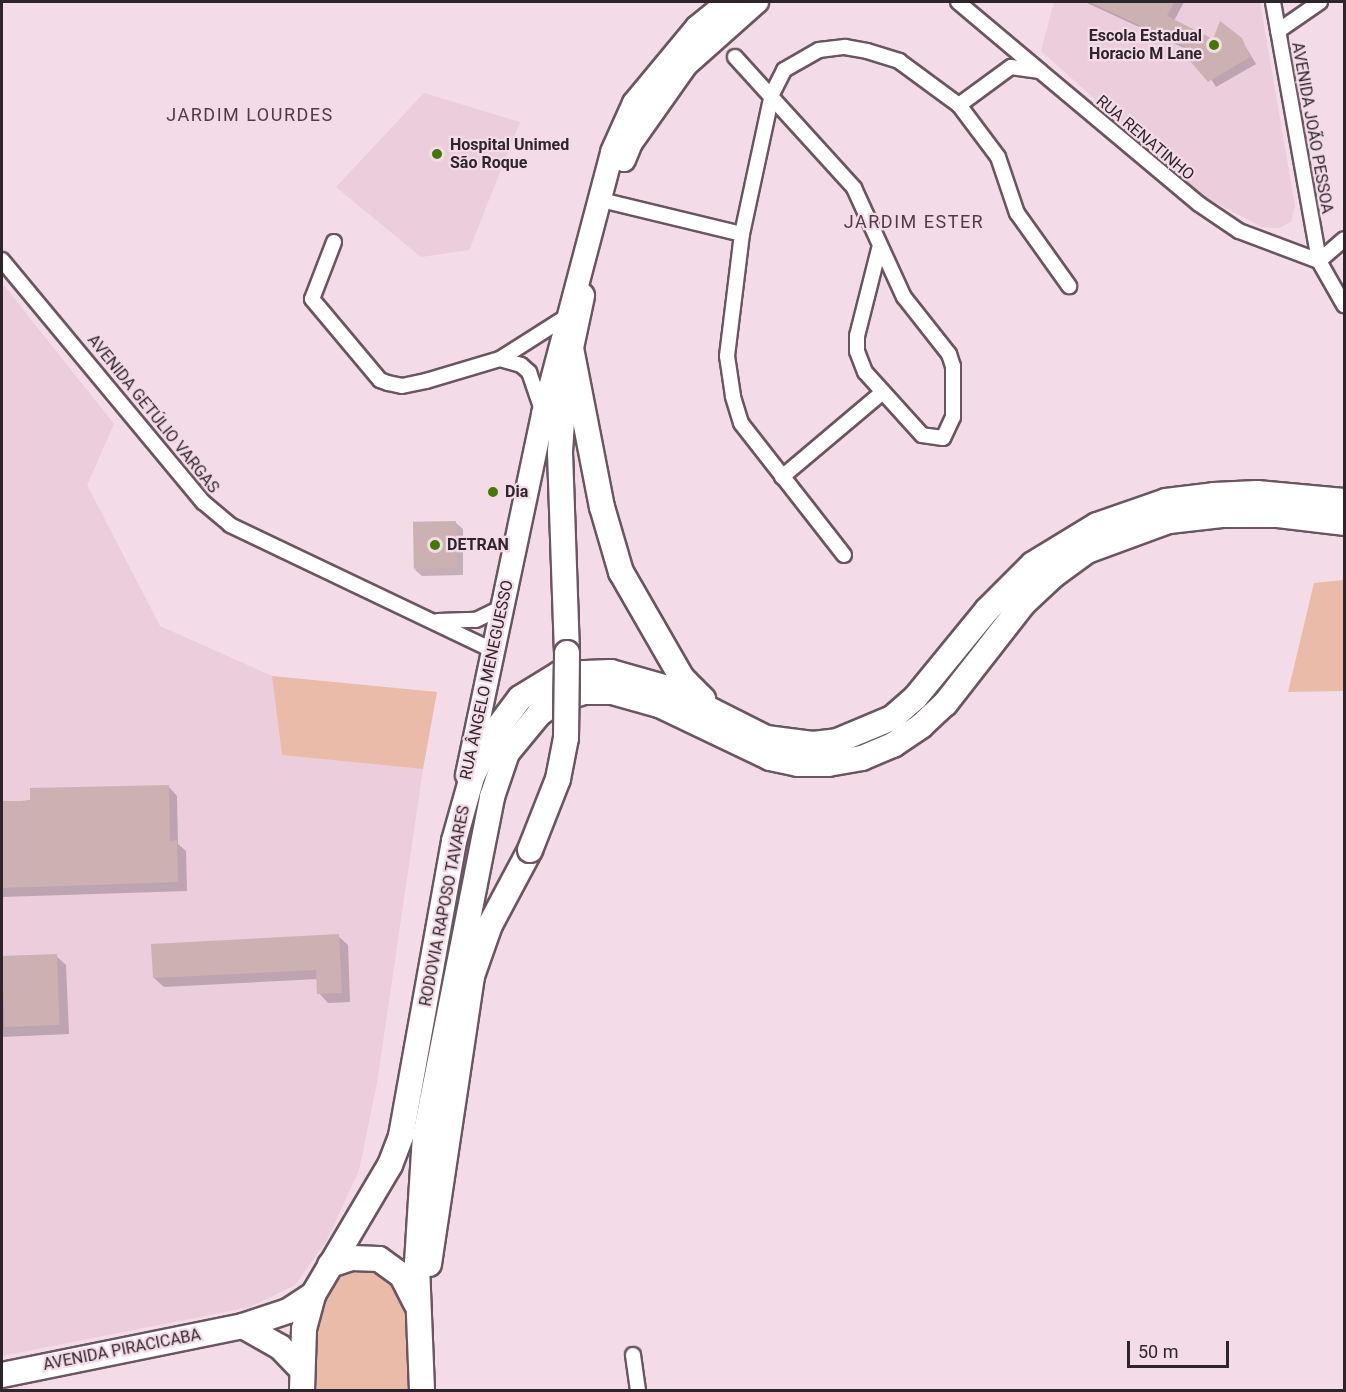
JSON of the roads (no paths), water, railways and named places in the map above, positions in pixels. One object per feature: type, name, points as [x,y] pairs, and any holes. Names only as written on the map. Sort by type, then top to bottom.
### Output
[{"type":"highway","points":[[420,1305],[436,1221],[472,976],[489,925],[530,850],[558,779],[566,738],[567,653],[560,452],[564,387],[582,296]]},
{"type":"highway","points":[[571,348],[602,507],[621,572],[682,678],[722,718]]},
{"type":"highway","name":"RODOVIA RAPOSO TAVARES","points":[[301,1379],[313,1295],[390,1165],[401,1136],[454,841],[472,777],[493,734],[520,698],[559,674],[593,670],[636,676],[758,735],[788,743],[837,741],[867,731],[892,718],[915,698],[987,610],[1033,564],[1065,542],[1130,511],[1166,501],[1257,493],[1344,501]]},
{"type":"highway","name":"RODOVIA RAPOSO TAVARES","points":[[422,1390],[418,1207],[425,1136],[476,858],[507,753],[539,714],[559,700],[584,692],[612,692],[659,705],[770,758],[798,764],[828,764],[862,758],[893,745],[921,726],[945,704],[1024,603],[1054,575],[1087,551],[1168,521],[1222,515],[1278,514],[1344,523]]},
{"type":"highway","points":[[330,1265],[370,1257],[389,1265],[402,1276],[420,1305]]},
{"type":"highway","name":"AVENIDA PIRACICABA","points":[[2,1375],[243,1326],[288,1311],[313,1295]]},
{"type":"highway","points":[[243,1326],[280,1347],[301,1379]]},
{"type":"main road","points":[[582,296],[612,152],[634,103],[697,27],[728,2]]},
{"type":"main road","points":[[603,200],[631,143],[686,65],[757,2]]},
{"type":"main road","name":"RUA ÂNGELO MENEGUESSO","points":[[454,841],[543,414],[578,268],[603,200]]},
{"type":"street","name":"RUA RENATINHO","points":[[958,2],[1219,217],[1239,231],[1319,261]]},
{"type":"street","name":"AVENIDA JOÃO PESSOA","points":[[1273,2],[1319,261],[1344,305]]},
{"type":"street","points":[[1278,30],[1320,2]]},
{"type":"street","points":[[844,555],[741,423],[733,396],[728,356],[742,234],[772,94],[784,70],[801,57],[819,50],[845,47],[899,61],[959,105],[998,157],[1017,213],[1070,286]]},
{"type":"street","points":[[735,57],[772,94],[854,189],[879,249],[904,297],[951,360],[953,417],[948,433],[943,438],[922,435],[865,372],[857,351],[858,336],[879,249]]},
{"type":"street","points":[[959,105],[1011,67],[1040,71]]},
{"type":"street","points":[[603,200],[742,234]]},
{"type":"street","points":[[1319,261],[1344,239]]},
{"type":"street","points":[[333,242],[312,299],[380,380],[402,386],[500,359],[566,317]]},
{"type":"street","name":"AVENIDA GETÚLIO VARGAS","points":[[2,260],[202,502],[230,525],[494,651]]},
{"type":"street","points":[[500,359],[521,365],[529,372],[543,414]]},
{"type":"street","points":[[782,477],[883,392]]},
{"type":"street","name":"AVENIDA GETÚLIO VARGAS","points":[[433,621],[476,620],[503,607]]},
{"type":"street","points":[[633,1355],[638,1390]]},
{"type":"place","name":"Escola Estadual Horacio M Lane","points":[[1214,45]]},
{"type":"place","name":"Hospital Unimed São Roque","points":[[437,154]]},
{"type":"place","name":"Dia","points":[[493,492]]},
{"type":"place","name":"DETRAN","points":[[435,545]]},
{"type":"district","name":"JARDIM LOURDES","points":[[250,115]]},
{"type":"district","name":"JARDIM ESTER","points":[[914,222]]}]
